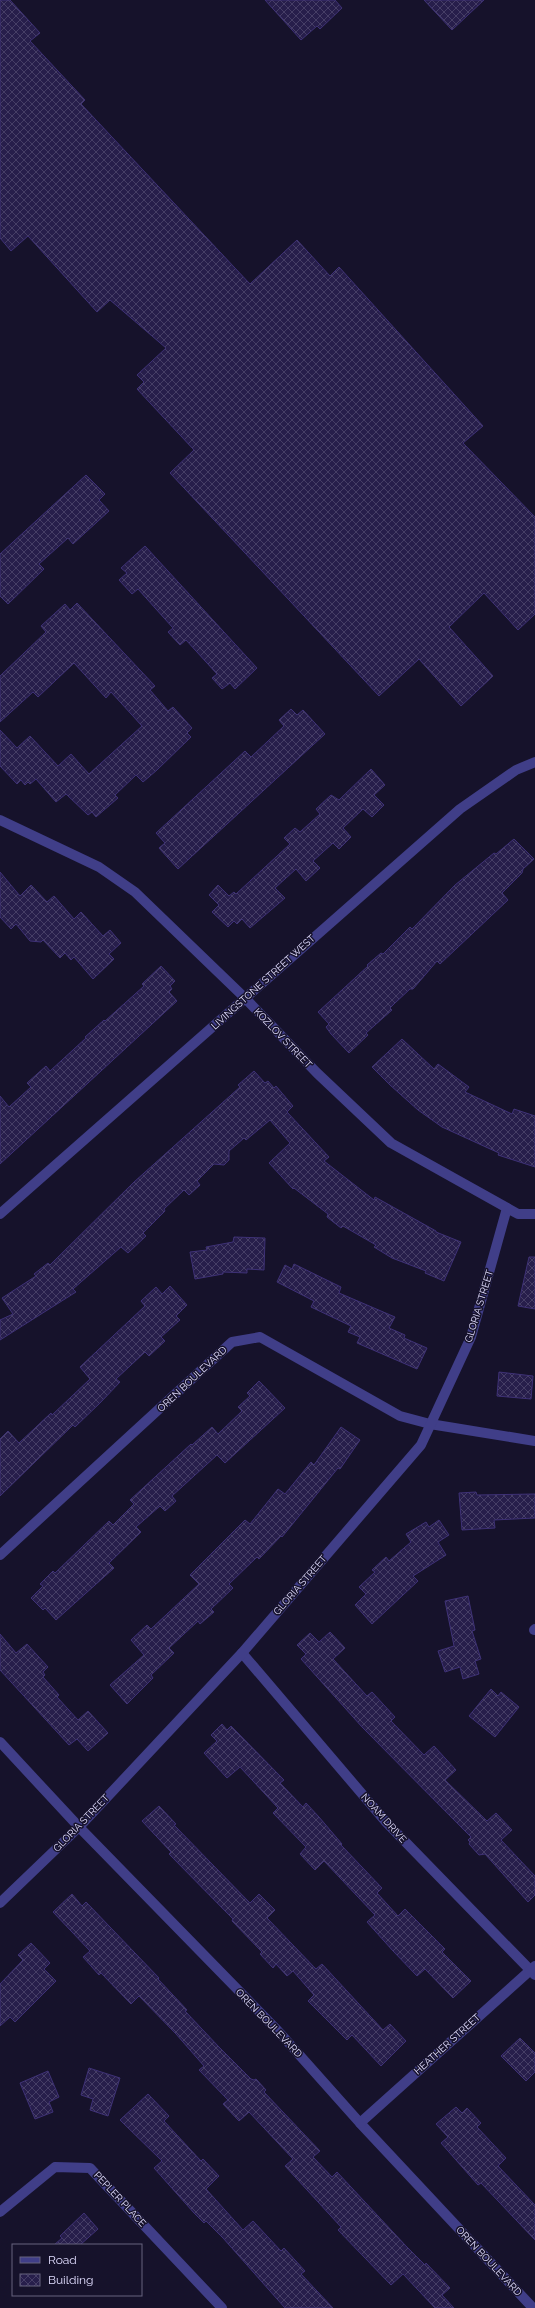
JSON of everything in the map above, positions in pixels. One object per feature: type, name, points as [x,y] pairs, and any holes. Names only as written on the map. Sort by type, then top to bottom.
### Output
[{"type":"street","name":"LIVINGSTONE STREET WEST","points":[[0,1214],[460,809],[516,770],[535,762]]},
{"type":"street","name":"KOZLOV STREET","points":[[0,820],[99,867],[135,892],[246,998],[317,1073],[391,1143],[518,1214],[535,1214]]},
{"type":"street","name":"GLORIA STREET","points":[[0,1903],[79,1827],[242,1653],[421,1445],[471,1337],[507,1208]]},
{"type":"street","name":"OREN BOULEVARD","points":[[0,1555],[232,1342],[260,1337],[400,1416],[430,1424],[535,1441]]},
{"type":"street","name":"NOAM DRIVE","points":[[242,1653],[386,1822],[533,1970]]},
{"type":"street","name":"OREN BOULEVARD","points":[[0,1742],[79,1827],[278,2031],[360,2123],[533,2308]]},
{"type":"street","name":"HEATHER STREET","points":[[360,2123],[533,1970]]},
{"type":"street","name":"PEPLER PLACE","points":[[0,2212],[55,2167],[90,2168],[222,2308]]},
{"type":"building","points":[[0,0],[10,0],[40,33],[30,41],[85,100],[81,104],[250,284],[297,240],[330,276],[339,267],[483,426],[463,443],[535,517],[535,614],[518,630],[484,593],[449,627],[493,676],[461,706],[419,659],[379,696],[170,473],[194,450],[137,389],[144,382],[137,375],[166,348],[110,300],[97,312],[28,236],[11,251],[0,238]]},
{"type":"building","points":[[265,0],[335,0],[342,8],[320,29],[317,26],[301,40]]},
{"type":"building","points":[[424,0],[484,0],[452,30]]},
{"type":"building","points":[[86,475],[105,494],[99,500],[109,511],[73,544],[68,538],[39,564],[44,569],[8,604],[0,596],[0,554]]},
{"type":"building","points":[[145,546],[257,668],[235,689],[230,683],[222,689],[212,678],[217,674],[186,640],[180,645],[168,632],[173,628],[138,589],[132,594],[119,580],[127,573],[121,568]]},
{"type":"building","points":[[77,603],[155,686],[150,690],[168,711],[173,707],[192,728],[187,733],[191,737],[157,770],[143,782],[136,775],[115,795],[118,798],[96,817],[92,812],[88,815],[66,794],[56,802],[36,779],[30,784],[28,782],[25,785],[21,780],[17,784],[0,766],[0,730],[17,748],[30,736],[58,766],[71,754],[89,774],[142,726],[111,692],[106,698],[74,663],[38,697],[33,692],[0,722],[0,676],[46,632],[41,626],[65,604],[70,610]]},
{"type":"building","points":[[291,709],[297,715],[303,710],[325,734],[178,869],[159,848],[165,843],[156,833],[245,751],[251,757],[284,726],[279,720]]},
{"type":"building","points":[[371,769],[385,785],[374,795],[384,805],[372,817],[363,809],[343,828],[351,837],[339,849],[333,843],[313,861],[320,868],[306,881],[296,869],[275,888],[285,898],[250,928],[242,919],[237,924],[234,921],[228,927],[212,912],[219,905],[209,895],[218,885],[229,896],[234,892],[236,894],[290,844],[284,838],[295,828],[300,832],[320,814],[316,809],[331,795],[339,800]]},
{"type":"building","points":[[514,839],[534,859],[502,893],[508,900],[440,964],[437,961],[413,989],[410,989],[390,1008],[392,1010],[366,1033],[368,1035],[349,1053],[331,1034],[326,1027],[329,1024],[318,1012],[368,966],[367,965],[381,953],[383,954],[410,927],[412,929],[455,885],[494,853],[496,854]]},
{"type":"building","points":[[0,872],[20,896],[31,885],[47,902],[54,896],[74,919],[81,912],[103,936],[110,930],[121,943],[109,954],[114,959],[93,979],[74,957],[71,960],[65,953],[60,958],[43,940],[41,942],[30,941],[16,924],[11,929],[0,917]]},
{"type":"building","points":[[161,966],[175,981],[170,986],[172,989],[169,992],[177,1001],[0,1164],[0,1096],[9,1107],[31,1087],[27,1083],[46,1066],[50,1071],[86,1038],[85,1037],[144,986],[142,984]]},
{"type":"building","points":[[402,1039],[434,1069],[438,1064],[469,1087],[465,1092],[512,1114],[514,1109],[535,1116],[535,1167],[498,1155],[499,1153],[442,1127],[418,1110],[390,1085],[372,1067]]},
{"type":"building","points":[[254,1071],[265,1083],[268,1081],[274,1088],[276,1086],[293,1106],[287,1112],[329,1157],[324,1161],[374,1200],[375,1197],[436,1232],[461,1242],[444,1281],[425,1273],[426,1271],[392,1258],[374,1247],[376,1245],[343,1226],[341,1228],[327,1217],[328,1214],[294,1188],[293,1189],[269,1163],[290,1143],[270,1120],[246,1140],[244,1138],[229,1151],[229,1160],[224,1165],[214,1164],[197,1181],[200,1185],[189,1195],[184,1190],[164,1209],[165,1211],[143,1233],[146,1236],[128,1253],[121,1247],[73,1289],[76,1292],[0,1340],[0,1320],[13,1314],[2,1298],[36,1276],[34,1274],[48,1263],[50,1265],[134,1182],[240,1087],[238,1085]]},
{"type":"building","points":[[234,1237],[265,1238],[264,1270],[247,1269],[247,1273],[223,1272],[223,1274],[195,1279],[190,1252],[207,1250],[206,1247],[233,1242]]},
{"type":"building","points":[[529,1257],[535,1257],[535,1309],[518,1306]]},
{"type":"building","points":[[294,1264],[341,1287],[339,1293],[395,1317],[389,1328],[405,1335],[404,1338],[427,1348],[417,1369],[357,1343],[360,1337],[348,1332],[351,1326],[311,1307],[314,1301],[277,1282],[285,1265],[292,1269]]},
{"type":"building","points":[[170,1286],[187,1305],[176,1316],[180,1320],[161,1337],[165,1341],[149,1356],[145,1352],[116,1379],[120,1382],[100,1403],[75,1427],[73,1425],[0,1496],[0,1439],[8,1431],[19,1443],[51,1413],[52,1415],[90,1379],[80,1367],[145,1306],[141,1301],[156,1287],[162,1294]]},
{"type":"building","points":[[499,1372],[533,1376],[531,1399],[497,1396]]},
{"type":"building","points":[[259,1381],[285,1408],[225,1463],[217,1455],[172,1496],[176,1501],[165,1511],[160,1506],[136,1527],[141,1532],[109,1563],[114,1568],[56,1620],[45,1608],[43,1610],[31,1598],[43,1586],[40,1584],[53,1571],[55,1573],[109,1521],[113,1525],[134,1504],[130,1500],[191,1444],[192,1445],[212,1427],[218,1434],[242,1411],[238,1407],[250,1396],[247,1393]]},
{"type":"building","points":[[341,1427],[360,1440],[340,1469],[338,1468],[282,1537],[281,1536],[259,1559],[257,1557],[229,1584],[233,1588],[211,1609],[214,1612],[200,1624],[198,1621],[169,1648],[174,1653],[151,1675],[153,1678],[127,1704],[110,1685],[144,1655],[131,1640],[147,1625],[151,1629],[199,1584],[190,1575],[245,1520],[250,1524],[278,1489],[285,1494],[311,1462],[314,1465]]},
{"type":"building","points":[[476,1492],[477,1495],[535,1494],[535,1518],[494,1520],[495,1528],[462,1530],[459,1493]]},
{"type":"building","points":[[439,1520],[449,1535],[438,1542],[446,1555],[413,1576],[418,1581],[372,1624],[355,1605],[366,1594],[359,1587],[375,1572],[372,1570],[386,1557],[389,1561],[411,1542],[406,1534],[426,1522],[429,1527]]},
{"type":"building","points":[[468,1596],[475,1630],[472,1631],[481,1659],[475,1661],[479,1674],[463,1679],[460,1667],[445,1672],[438,1651],[454,1646],[445,1601]]},
{"type":"building","points":[[330,1632],[345,1648],[333,1659],[367,1696],[372,1692],[395,1717],[391,1721],[424,1755],[434,1746],[456,1770],[445,1780],[487,1821],[496,1813],[512,1830],[501,1840],[535,1876],[535,1895],[528,1902],[485,1854],[479,1855],[469,1844],[470,1842],[468,1840],[471,1837],[362,1727],[301,1659],[306,1654],[297,1645],[310,1633],[319,1642]]},
{"type":"building","points":[[0,1634],[16,1653],[27,1644],[48,1667],[43,1672],[45,1675],[43,1677],[59,1695],[57,1697],[78,1720],[88,1711],[108,1733],[88,1751],[77,1739],[69,1745],[0,1670]]},
{"type":"building","points":[[491,1689],[498,1696],[501,1692],[519,1707],[495,1737],[469,1716]]},
{"type":"building","points":[[222,1724],[227,1730],[231,1726],[284,1780],[280,1783],[303,1807],[306,1803],[319,1817],[342,1844],[341,1845],[382,1888],[377,1893],[398,1916],[405,1909],[445,1949],[442,1952],[471,1981],[453,1998],[425,1969],[417,1976],[393,1951],[367,1922],[375,1915],[324,1861],[315,1870],[300,1854],[306,1847],[273,1813],[278,1808],[240,1767],[227,1778],[204,1753],[217,1741],[211,1735]]},
{"type":"building","points":[[159,1806],[176,1824],[174,1825],[250,1903],[259,1894],[275,1910],[267,1918],[316,1969],[322,1964],[383,2030],[390,2024],[406,2041],[381,2066],[352,2035],[347,2040],[308,2001],[314,1995],[293,1971],[287,1976],[276,1964],[273,1968],[260,1954],[262,1952],[232,1921],[233,1919],[169,1854],[171,1852],[142,1821]]},
{"type":"building","points":[[72,1894],[82,1906],[86,1902],[159,1978],[158,1979],[187,2010],[185,2011],[219,2047],[251,2079],[256,2079],[266,2090],[264,2092],[320,2151],[313,2157],[332,2177],[337,2172],[406,2246],[425,2265],[426,2263],[450,2288],[442,2295],[454,2308],[435,2308],[403,2274],[391,2285],[338,2230],[341,2227],[285,2166],[293,2159],[249,2112],[239,2121],[223,2104],[228,2100],[199,2070],[204,2066],[176,2034],[139,1996],[131,2004],[101,1973],[99,1975],[83,1957],[90,1951],[53,1912]]},
{"type":"building","points":[[31,1943],[50,1963],[44,1969],[56,1981],[15,2022],[10,2017],[0,2026],[0,1984],[23,1960],[18,1955]]},
{"type":"building","points":[[520,2038],[535,2053],[535,2072],[526,2081],[501,2056]]},
{"type":"building","points":[[89,2068],[120,2078],[108,2116],[90,2110],[93,2099],[81,2095]]},
{"type":"building","points":[[48,2071],[59,2097],[49,2102],[53,2112],[35,2119],[20,2083]]},
{"type":"building","points":[[148,2094],[169,2116],[164,2121],[201,2161],[203,2159],[219,2176],[206,2189],[243,2230],[253,2221],[281,2251],[284,2248],[305,2271],[301,2274],[333,2308],[285,2308],[223,2238],[206,2221],[204,2223],[194,2213],[154,2168],[162,2161],[120,2120]]},
{"type":"building","points":[[456,2107],[462,2113],[467,2108],[481,2123],[477,2127],[506,2158],[498,2166],[535,2205],[535,2240],[481,2183],[478,2185],[441,2143],[448,2137],[436,2124]]},
{"type":"building","points":[[84,2213],[98,2229],[81,2244],[55,2244],[62,2238],[60,2236]]}]
